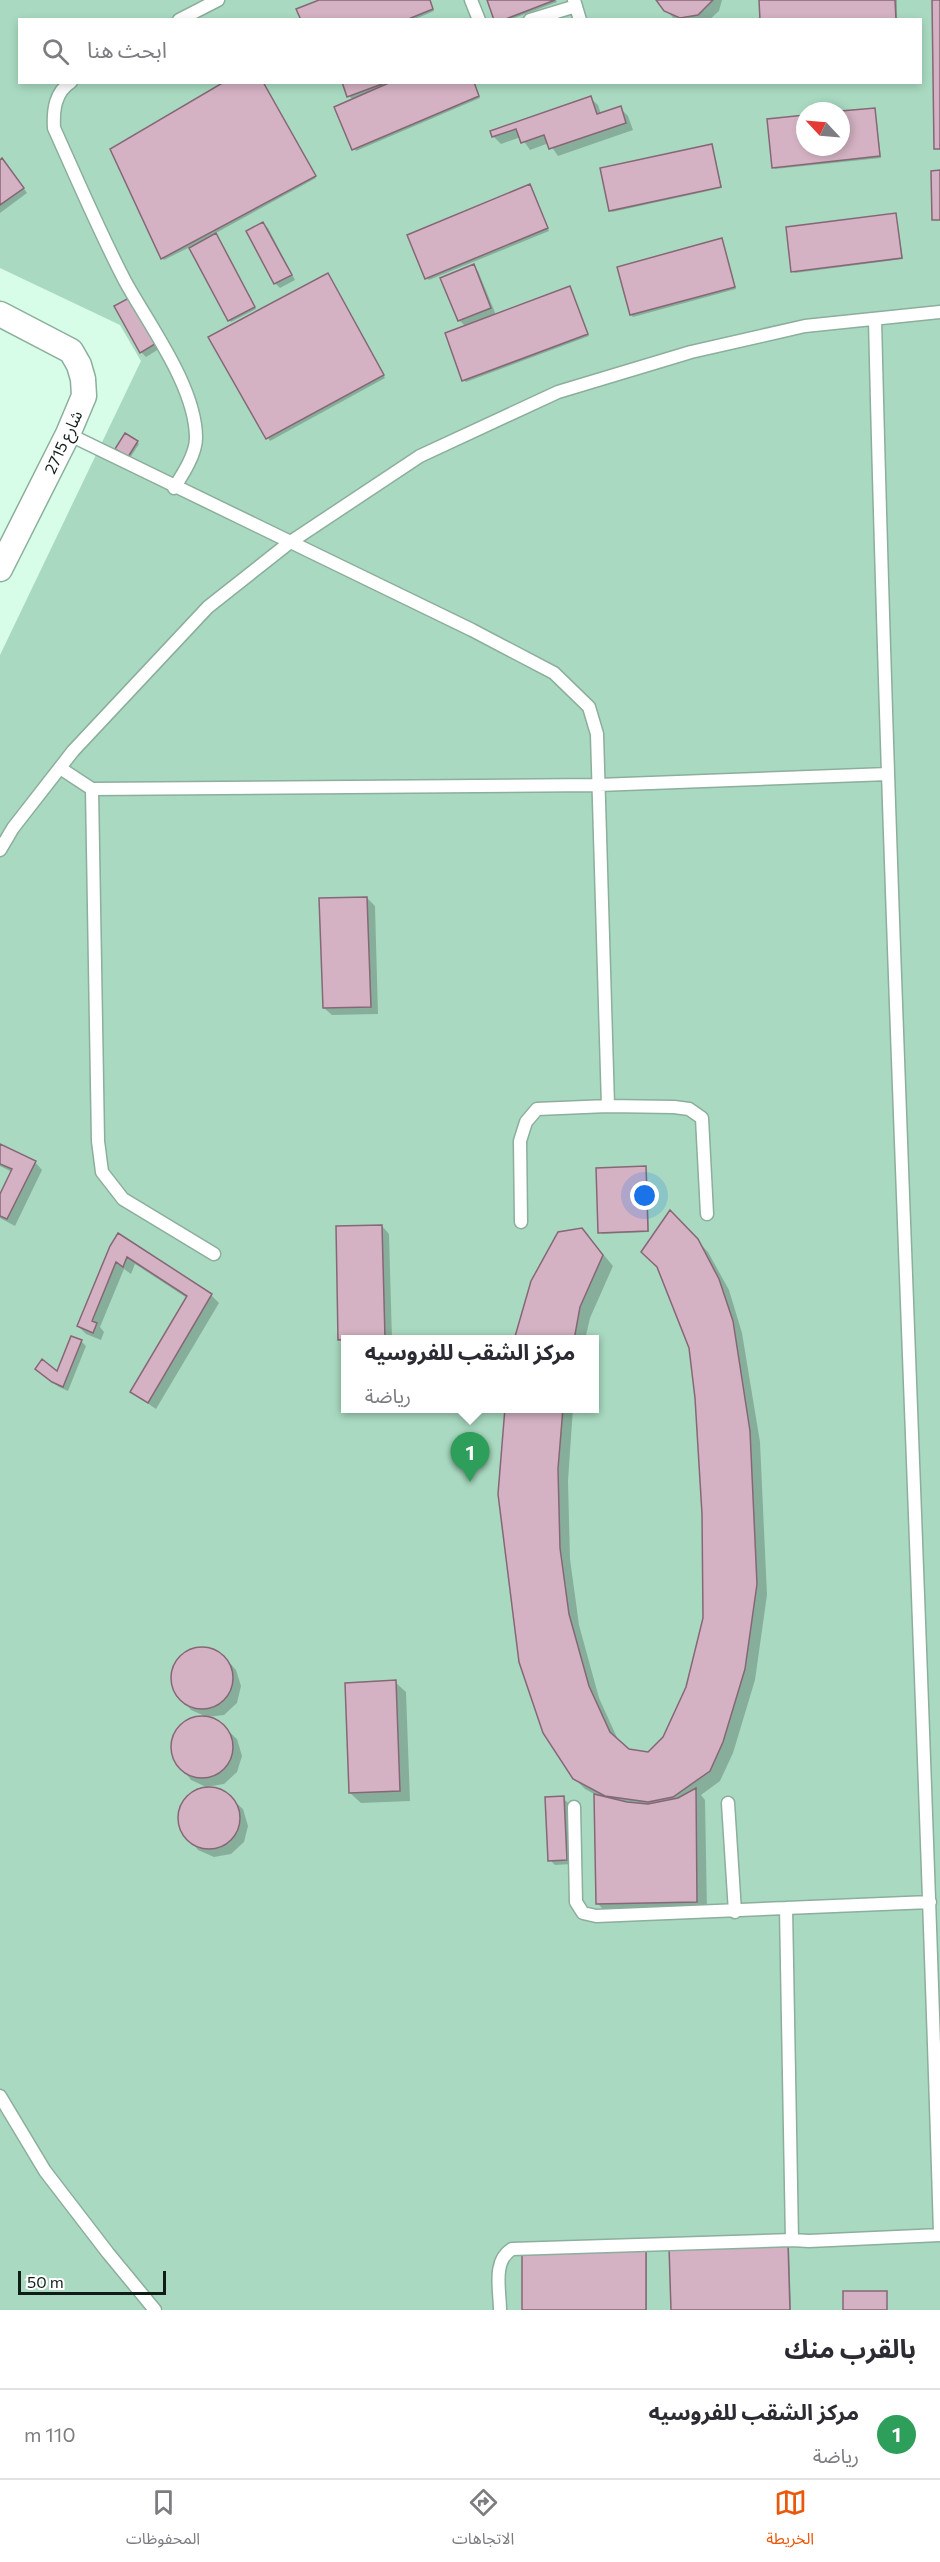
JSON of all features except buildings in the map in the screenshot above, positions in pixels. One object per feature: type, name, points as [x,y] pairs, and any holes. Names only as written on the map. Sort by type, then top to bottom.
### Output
[{"type":"street","name":"شارع 2715","points":[[0,314],[71,351],[80,365],[84,396],[68,435],[2,558]]},
{"type":"lane","points":[[183,18],[218,0]]},
{"type":"lane","points":[[471,0],[478,18]]},
{"type":"lane","points":[[535,18],[575,3],[579,18]]},
{"type":"lane","points":[[68,84],[63,87],[55,103],[54,128],[126,282],[170,358],[192,413],[196,440],[185,470],[174,488]]},
{"type":"lane","points":[[0,849],[13,828],[60,768],[125,694],[208,607],[289,543],[420,456],[558,392],[691,352],[805,326],[940,312]]},
{"type":"lane","points":[[500,2310],[499,2264],[505,2253],[512,2249],[809,2241],[940,2234],[930,1902],[888,774],[875,319]]},
{"type":"lane","points":[[68,435],[472,630],[554,673],[589,707],[597,734],[608,1106]]},
{"type":"lane","points":[[60,768],[92,789],[598,785],[888,774]]},
{"type":"lane","points":[[92,789],[98,1141],[102,1172],[123,1199],[214,1254]]},
{"type":"lane","points":[[521,1222],[520,1142],[526,1122],[537,1110],[608,1106],[689,1109],[702,1118],[707,1214]]},
{"type":"lane","points":[[728,1803],[735,1912]]},
{"type":"lane","points":[[574,1807],[576,1902],[583,1913],[596,1916],[735,1912],[930,1902]]},
{"type":"lane","points":[[786,1908],[792,2240]]},
{"type":"lane","points":[[0,2096],[45,2171],[155,2310]]},
{"type":"green space","points":[[0,0],[940,0],[940,2310],[0,2310],[0,655],[141,361],[120,325],[0,268]]},
{"type":"place","name":"مركز الشقب للفروسيه","points":[[470,1482]]}]
